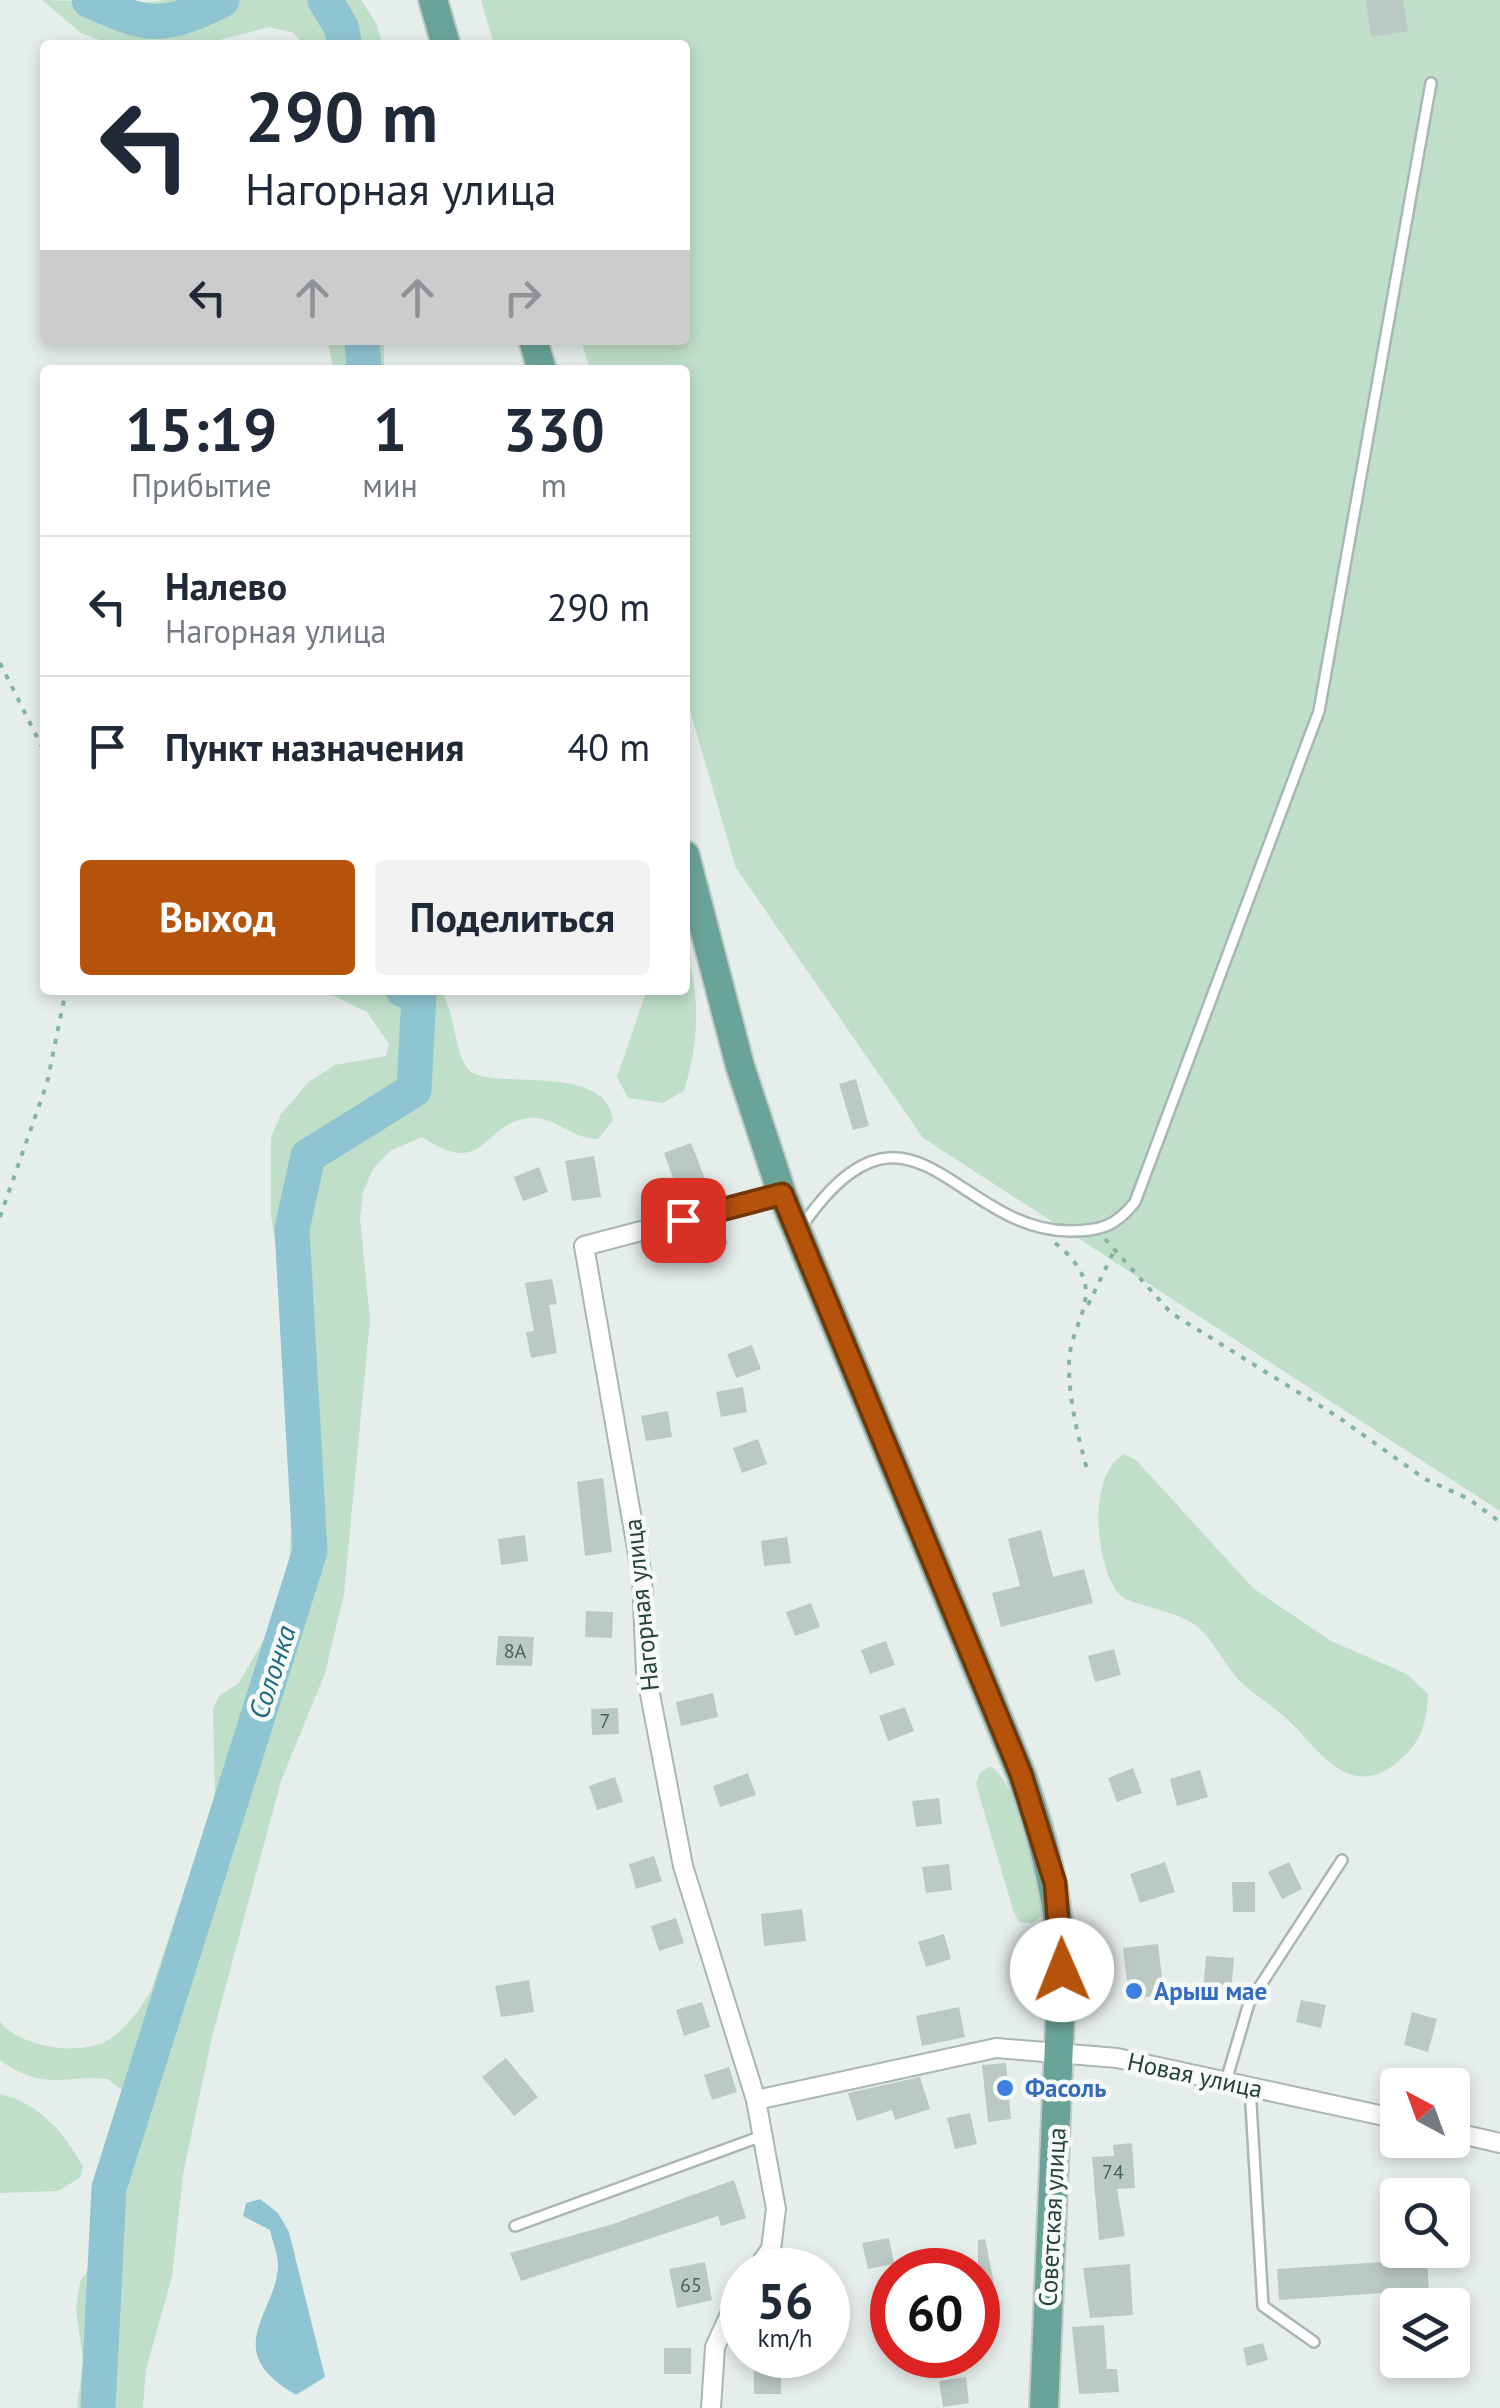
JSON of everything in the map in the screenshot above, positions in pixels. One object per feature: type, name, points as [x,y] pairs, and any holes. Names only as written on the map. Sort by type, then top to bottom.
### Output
[{"type":"main road","points":[[433,0],[445,40]]},
{"type":"main road","name":"Советская улица","points":[[690,873],[740,1066],[782,1194],[1021,1774],[1049,1856],[1060,1910],[1060,2055],[1044,2408]]},
{"type":"street","name":"Нагорная улица","points":[[756,2100],[682,1866],[646,1673],[642,1577],[584,1246],[782,1194]]},
{"type":"street","name":"Новая улица","points":[[756,2100],[996,2048],[1117,2058],[1380,2115]]},
{"type":"street","points":[[756,2100],[776,2210],[770,2248]]},
{"type":"street","points":[[1470,2136],[1500,2144]]},
{"type":"street","points":[[710,2408],[715,2347],[720,2336]]},
{"type":"lane","points":[[798,1232],[822,1198],[850,1171],[905,1157],[929,1164],[1013,1220],[1040,1231],[1098,1231],[1120,1222],[1136,1202],[1319,711],[1431,83]]},
{"type":"lane","points":[[1226,2082],[1249,2003],[1342,1860]]},
{"type":"lane","points":[[1250,2087],[1263,2306],[1314,2342]]},
{"type":"lane","points":[[516,2226],[762,2136]]},
{"type":"path","points":[[0,663],[40,743]]},
{"type":"path","points":[[0,1217],[47,1083],[65,995]]},
{"type":"path","points":[[1040,1231],[1063,1249],[1080,1274],[1088,1305]]},
{"type":"path","points":[[1098,1231],[1171,1313],[1338,1417],[1424,1480],[1469,1499],[1500,1522]]},
{"type":"path","points":[[1088,1473],[1070,1405],[1069,1358],[1088,1305],[1115,1250]]},
{"type":"green space","points":[[42,0],[361,0],[381,40],[299,40],[294,33],[269,27],[219,40],[100,40],[81,33]]},
{"type":"green space","points":[[481,0],[1500,0],[1500,1511],[923,1138],[736,868],[690,711],[690,365],[588,365],[582,345],[690,345],[690,40],[493,40]]},
{"type":"green space","points":[[328,345],[384,345],[384,365],[333,365]]},
{"type":"green space","points":[[690,967],[696,1020],[684,1091],[663,1103],[628,1098],[617,1077],[645,995],[690,995]]},
{"type":"green space","points":[[332,995],[443,995],[460,1054],[469,1070],[481,1076],[570,1084],[591,1090],[606,1102],[613,1120],[598,1139],[580,1136],[547,1120],[529,1118],[513,1122],[472,1151],[459,1153],[422,1137],[390,1151],[373,1169],[363,1192],[360,1217],[370,1320],[344,1594],[325,1673],[281,1781],[212,2037],[183,2174],[172,2277],[146,2369],[143,2408],[77,2408],[83,2360],[76,2310],[80,2282],[115,2228],[131,2105],[127,2094],[108,2079],[42,2079],[15,2070],[0,2060],[0,2022],[37,2044],[84,2048],[110,2039],[128,2023],[151,1991],[215,1797],[213,1708],[219,1696],[239,1683],[272,1625],[289,1563],[299,1405],[271,1215],[271,1137],[281,1114],[310,1081],[335,1065],[386,1056],[389,1044],[367,1012]]},
{"type":"green space","points":[[1124,1454],[1136,1460],[1254,1589],[1331,1641],[1407,1674],[1428,1694],[1420,1734],[1403,1757],[1378,1774],[1349,1774],[1337,1768],[1288,1720],[1241,1682],[1199,1628],[1118,1593],[1104,1562],[1098,1520],[1104,1480]]},
{"type":"green space","points":[[990,1766],[1010,1792],[1027,1835],[1041,1901],[1041,1916],[1032,1923],[1020,1923],[1014,1913],[976,1784],[980,1773]]},
{"type":"green space","points":[[0,2094],[27,2104],[59,2131],[83,2167],[80,2178],[58,2191],[0,2193]]},
{"type":"water","points":[[260,2199],[278,2213],[289,2232],[325,2377],[296,2395],[272,2378],[260,2362],[256,2346],[278,2262],[270,2230],[243,2216],[246,2203]]},
{"type":"building","points":[[1366,0],[1403,0],[1408,31],[1371,37]]},
{"type":"building","points":[[856,1079],[869,1126],[853,1130],[839,1084]]},
{"type":"building","points":[[691,1143],[707,1184],[679,1195],[664,1153]]},
{"type":"building","points":[[594,1156],[601,1197],[572,1201],[565,1161]]},
{"type":"building","points":[[539,1167],[548,1192],[523,1201],[514,1177]]},
{"type":"building","points":[[722,1223],[728,1244],[681,1257],[675,1235]]},
{"type":"building","points":[[552,1279],[557,1304],[549,1305],[557,1353],[531,1358],[526,1332],[534,1331],[525,1283]]},
{"type":"building","points":[[752,1345],[761,1369],[736,1378],[727,1354]]},
{"type":"building","points":[[743,1387],[747,1412],[721,1417],[716,1392]]},
{"type":"building","points":[[668,1411],[672,1437],[646,1441],[641,1416]]},
{"type":"building","points":[[758,1439],[767,1464],[742,1473],[733,1448]]},
{"type":"building","points":[[603,1478],[612,1552],[585,1556],[577,1482]]},
{"type":"building","points":[[1041,1530],[1053,1577],[1084,1569],[1093,1603],[1001,1627],[992,1593],[1020,1586],[1008,1539]]},
{"type":"building","points":[[525,1535],[528,1561],[501,1565],[498,1539]]},
{"type":"building","points":[[787,1537],[791,1563],[764,1566],[761,1541]]},
{"type":"building","points":[[811,1603],[820,1627],[795,1636],[786,1612]]},
{"type":"building","points":[[586,1611],[613,1612],[612,1638],[585,1637]]},
{"type":"building","points":[[498,1636],[534,1637],[532,1666],[496,1665]]},
{"type":"building","points":[[886,1641],[895,1665],[870,1674],[861,1650]]},
{"type":"building","points":[[1114,1649],[1121,1675],[1095,1682],[1088,1656]]},
{"type":"building","points":[[713,1693],[718,1717],[681,1726],[676,1702]]},
{"type":"building","points":[[905,1707],[914,1731],[888,1741],[879,1716]]},
{"type":"building","points":[[618,1708],[619,1734],[592,1735],[591,1709]]},
{"type":"building","points":[[1133,1768],[1142,1793],[1117,1802],[1108,1778]]},
{"type":"building","points":[[1200,1770],[1208,1797],[1177,1806],[1170,1779]]},
{"type":"building","points":[[748,1773],[756,1795],[720,1807],[713,1786]]},
{"type":"building","points":[[615,1777],[623,1802],[597,1810],[589,1786]]},
{"type":"building","points":[[939,1798],[942,1824],[916,1827],[912,1801]]},
{"type":"building","points":[[654,1856],[662,1881],[636,1889],[629,1864]]},
{"type":"building","points":[[1165,1862],[1175,1892],[1140,1903],[1130,1874]]},
{"type":"building","points":[[1289,1862],[1302,1889],[1282,1899],[1268,1872]]},
{"type":"building","points":[[949,1864],[952,1890],[926,1893],[922,1867]]},
{"type":"building","points":[[1232,1882],[1255,1882],[1255,1912],[1233,1912]]},
{"type":"building","points":[[802,1909],[806,1941],[764,1946],[761,1914]]},
{"type":"building","points":[[676,1918],[684,1943],[659,1951],[651,1926]]},
{"type":"building","points":[[944,1934],[951,1959],[926,1967],[918,1942]]},
{"type":"building","points":[[1158,1944],[1164,1995],[1129,1999],[1123,1948]]},
{"type":"building","points":[[1206,1956],[1234,1958],[1231,1994],[1203,1992]]},
{"type":"building","points":[[529,1980],[534,2012],[501,2017],[495,1986]]},
{"type":"building","points":[[1301,2000],[1326,2005],[1321,2028],[1296,2022]]},
{"type":"building","points":[[702,2002],[710,2027],[684,2036],[676,2010]]},
{"type":"building","points":[[959,2007],[965,2037],[922,2046],[916,2016]]},
{"type":"building","points":[[1412,2012],[1437,2019],[1428,2052],[1404,2045]]},
{"type":"building","points":[[506,2058],[538,2097],[514,2116],[482,2077]]},
{"type":"building","points":[[1006,2063],[1011,2119],[988,2122],[982,2065]]},
{"type":"building","points":[[729,2067],[737,2092],[712,2100],[704,2075]]},
{"type":"building","points":[[920,2077],[930,2109],[895,2120],[892,2110],[857,2121],[848,2093]]},
{"type":"building","points":[[970,2113],[977,2144],[955,2149],[947,2118]]},
{"type":"building","points":[[1132,2143],[1135,2188],[1117,2189],[1125,2236],[1099,2240],[1092,2157],[1114,2156],[1113,2145]]},
{"type":"building","points":[[734,2180],[746,2218],[721,2226],[718,2216],[521,2281],[510,2253],[613,2224]]},
{"type":"building","points":[[889,2238],[891,2248],[870,2248],[868,2269],[862,2243]]},
{"type":"building","points":[[985,2239],[987,2248],[978,2248],[978,2240]]},
{"type":"building","points":[[705,2262],[712,2300],[677,2308],[669,2269]]},
{"type":"building","points":[[1380,2262],[1380,2268],[1428,2268],[1429,2288],[1380,2288],[1380,2293],[1279,2300],[1277,2269]]},
{"type":"building","points":[[1130,2264],[1133,2315],[1090,2318],[1083,2268]]},
{"type":"building","points":[[1104,2325],[1107,2369],[1117,2369],[1119,2392],[1079,2394],[1072,2327]]},
{"type":"building","points":[[1263,2343],[1268,2360],[1247,2366],[1243,2348]]},
{"type":"building","points":[[664,2348],[691,2348],[691,2374],[664,2374]]},
{"type":"building","points":[[754,2378],[781,2378],[781,2394],[754,2394]]},
{"type":"building","points":[[966,2378],[969,2403],[943,2407],[939,2381]]},
{"type":"waterway","name":"Солонка","points":[[89,0],[126,16],[155,21],[184,16],[222,0]]},
{"type":"waterway","name":"Солонка","points":[[325,0],[342,29],[343,40]]},
{"type":"waterway","name":"Солонка","points":[[362,345],[364,365]]},
{"type":"waterway","name":"Солонка","points":[[98,2408],[109,2188],[310,1551],[292,1229],[308,1156],[414,1090],[419,995]]},
{"type":"place","name":"Арыш мае","points":[[1134,1991]]},
{"type":"place","name":"Фасоль","points":[[1005,2088]]},
{"type":"route","points":[[683,1220],[782,1194],[1021,1774],[1055,1883],[1062,1970]]}]
